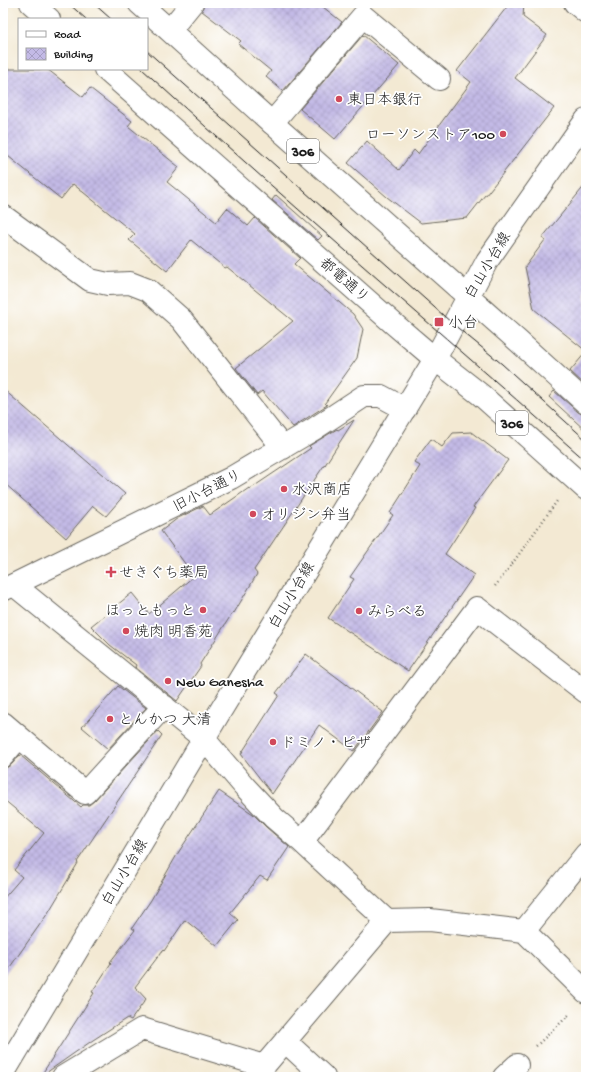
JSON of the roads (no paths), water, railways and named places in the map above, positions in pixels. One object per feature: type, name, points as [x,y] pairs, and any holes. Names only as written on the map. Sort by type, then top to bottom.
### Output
[{"type":"main road","points":[[31,3],[48,18]]},
{"type":"main road","name":"306","points":[[139,3],[586,403]]},
{"type":"main road","points":[[170,30],[192,3]]},
{"type":"main road","points":[[575,3],[586,12]]},
{"type":"main road","points":[[272,123],[363,16],[440,79]]},
{"type":"main road","name":"都電通り","points":[[106,70],[435,359],[481,395],[580,483]]},
{"type":"main road","name":"白山小台線","points":[[7,1074],[204,739],[435,359],[486,261],[586,120]]},
{"type":"main road","points":[[3,216],[90,280],[108,284],[130,283],[148,290],[181,319],[282,448]]},
{"type":"main road","name":"旧小台通り","points":[[8,588],[231,478],[314,429],[364,396],[381,396],[405,409]]},
{"type":"main road","points":[[8,588],[164,706],[204,739],[274,818],[302,842],[386,921],[430,920],[524,931],[586,992]]},
{"type":"main road","points":[[302,842],[477,608],[586,692]]},
{"type":"main road","points":[[3,723],[85,793],[164,706]]},
{"type":"main road","points":[[3,756],[20,737]]},
{"type":"main road","points":[[524,931],[586,854]]},
{"type":"main road","points":[[62,1077],[142,1029],[266,1071],[285,1041],[386,921]]},
{"type":"main road","points":[[285,1041],[324,1077]]},
{"type":"tram line","points":[[68,3],[85,18]]},
{"type":"tram line","points":[[93,3],[110,18]]},
{"type":"tram line","points":[[148,52],[453,324],[502,364],[586,440]]},
{"type":"tram line","points":[[143,70],[285,198],[586,461]]},
{"type":"place","name":"東日本銀行","points":[[339,99]]},
{"type":"place","name":"ローソンストア100","points":[[503,134]]},
{"type":"place","name":"小台","points":[[439,322]]},
{"type":"place","name":"水沢商店","points":[[284,489]]},
{"type":"place","name":"オリジン弁当","points":[[253,514]]},
{"type":"place","name":"せきぐち薬局","points":[[111,572]]},
{"type":"place","name":"ほっともっと","points":[[203,610]]},
{"type":"place","name":"みらべる","points":[[359,611]]},
{"type":"place","name":"焼肉 明香苑","points":[[126,631]]},
{"type":"place","name":"New Ganesha","points":[[168,681]]},
{"type":"place","name":"とんかつ 大清","points":[[110,719]]},
{"type":"place","name":"ドミノ・ピザ","points":[[273,742]]}]
